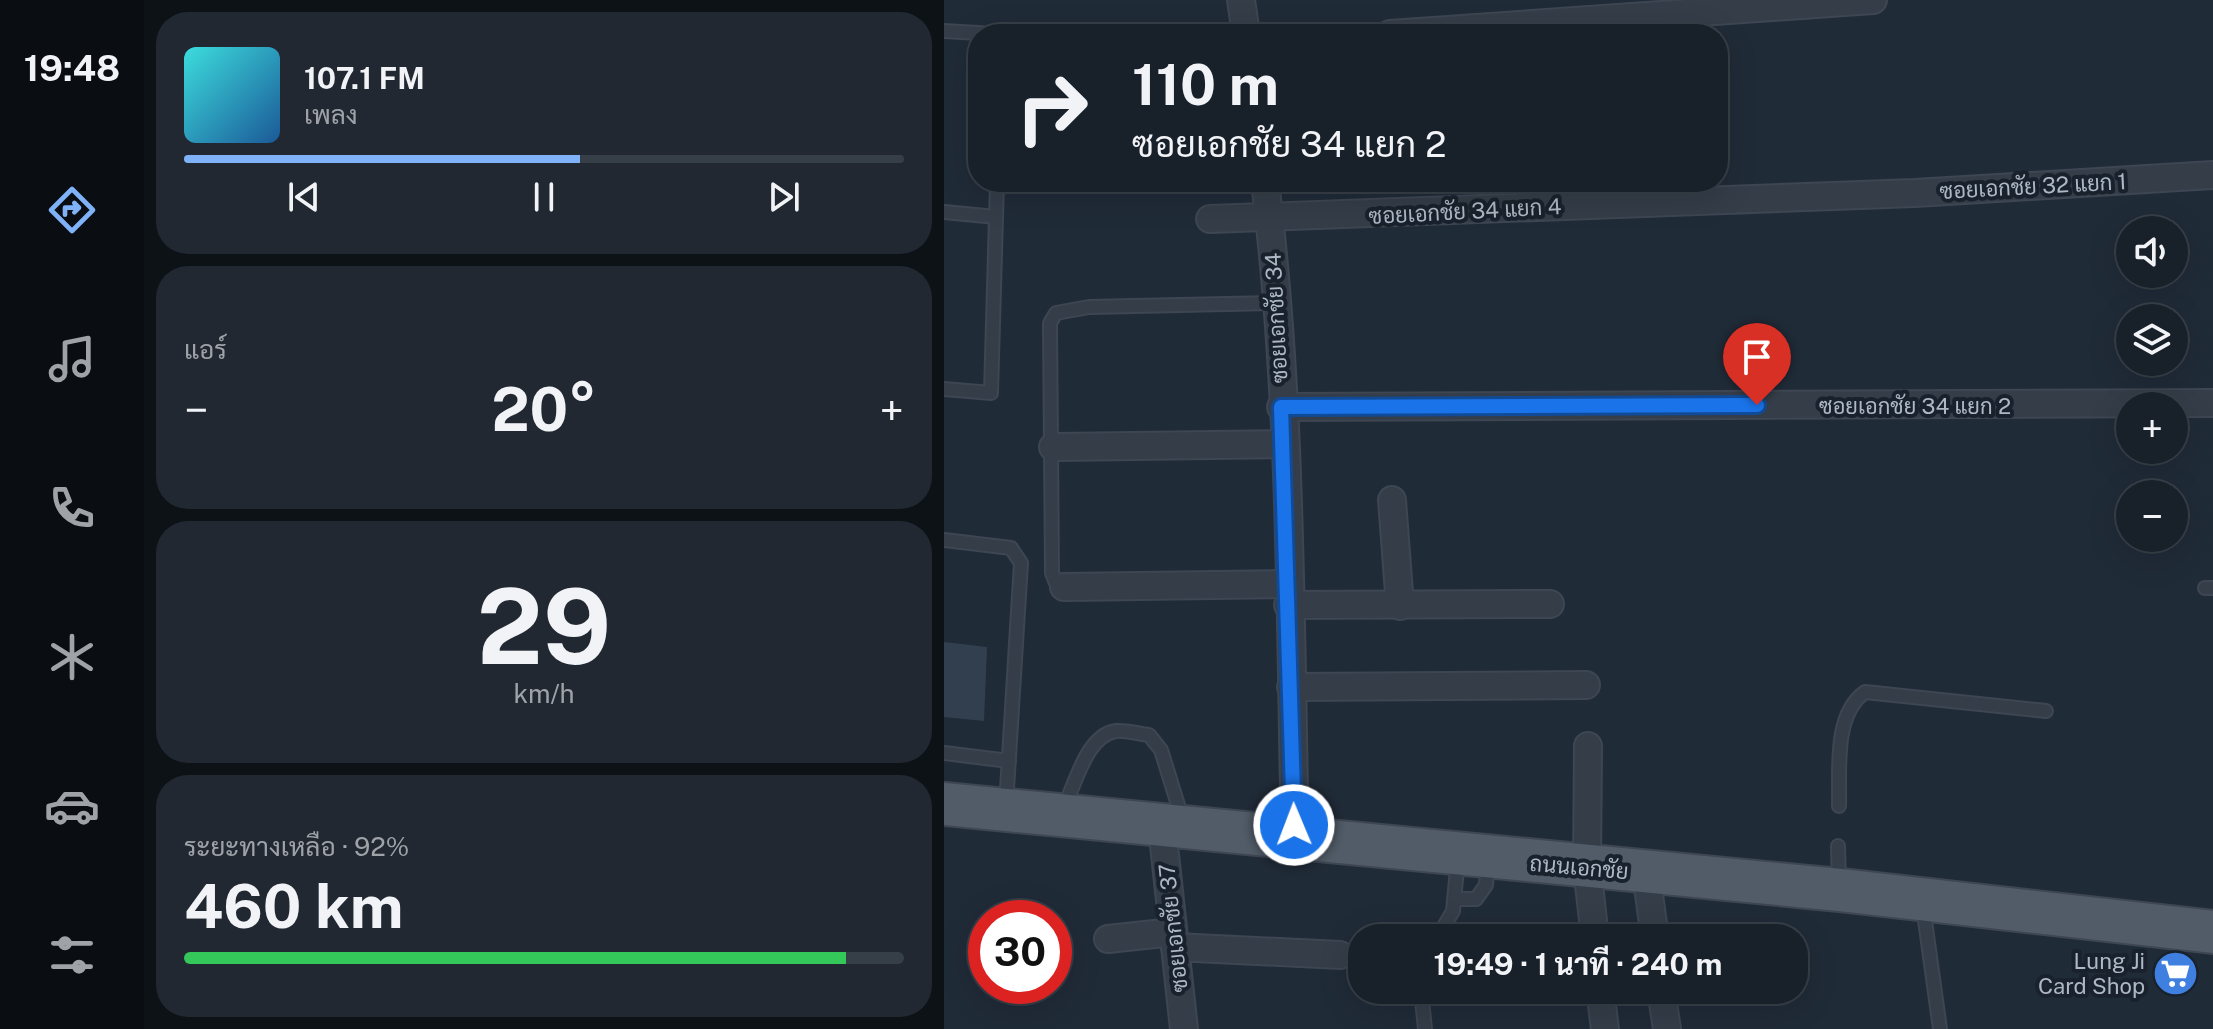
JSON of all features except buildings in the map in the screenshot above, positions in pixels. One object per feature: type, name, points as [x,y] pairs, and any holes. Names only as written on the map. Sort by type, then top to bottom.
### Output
[{"type":"main road","name":"ถนนเอกชัย","points":[[944,804],[1840,890],[2213,932]]},
{"type":"street","points":[[1241,0],[1245,24]]},
{"type":"street","points":[[1534,24],[1865,1]]},
{"type":"street","name":"ซอยเอกชัย 32 แยก 1","points":[[1852,194],[2213,175]]},
{"type":"street","name":"ซอยเอกชัย 34","points":[[1266,192],[1283,444],[1295,839]]},
{"type":"street","name":"ซอยเอกชัย 34 แยก 4","points":[[1210,219],[1270,220],[1852,194]]},
{"type":"street","name":"ซอยเอกชัย 34 แยก 2","points":[[1281,407],[2213,403]]},
{"type":"street","points":[[1053,447],[1283,444]]},
{"type":"street","points":[[1392,500],[1400,606]]},
{"type":"street","points":[[1064,587],[1288,594],[1400,606],[1550,604]]},
{"type":"street","points":[[1291,687],[1586,685]]},
{"type":"street","points":[[1588,746],[1587,867],[1593,924]]},
{"type":"street","name":"ซอยเอกชัย 37","points":[[1174,828],[1174,939],[1184,1029]]},
{"type":"street","points":[[1646,873],[1653,924]]},
{"type":"street","points":[[1108,939],[1174,939],[1340,955]]},
{"type":"street","points":[[1602,1004],[1605,1029]]},
{"type":"street","points":[[1663,1004],[1667,1029]]},
{"type":"lane","points":[[944,31],[968,32]]},
{"type":"lane","points":[[944,389],[991,393],[997,192]]},
{"type":"lane","points":[[944,212],[996,217]]},
{"type":"lane","points":[[1064,587],[1052,573],[1050,323],[1056,313],[1089,307],[1276,303]]},
{"type":"lane","points":[[944,540],[1011,548],[1021,563],[1005,811]]},
{"type":"lane","points":[[1839,806],[1842,734],[1852,701],[1865,692],[2046,711]]},
{"type":"lane","points":[[1060,816],[1087,756],[1101,736],[1117,731],[1149,735],[1161,750],[1174,828]]},
{"type":"lane","points":[[944,753],[1009,761]]},
{"type":"lane","points":[[1838,846],[1840,890]]},
{"type":"lane","points":[[1445,924],[1473,857]]},
{"type":"lane","points":[[1455,899],[1476,899],[1486,885],[1473,857]]},
{"type":"lane","points":[[1922,899],[1940,1029]]},
{"type":"lane","points":[[1422,1004],[1425,1029]]},
{"type":"place","name":"Lung Ji Card Shop","points":[[2176,974]]},
{"type":"route","points":[[1294,825],[1281,407],[1757,405]]}]
